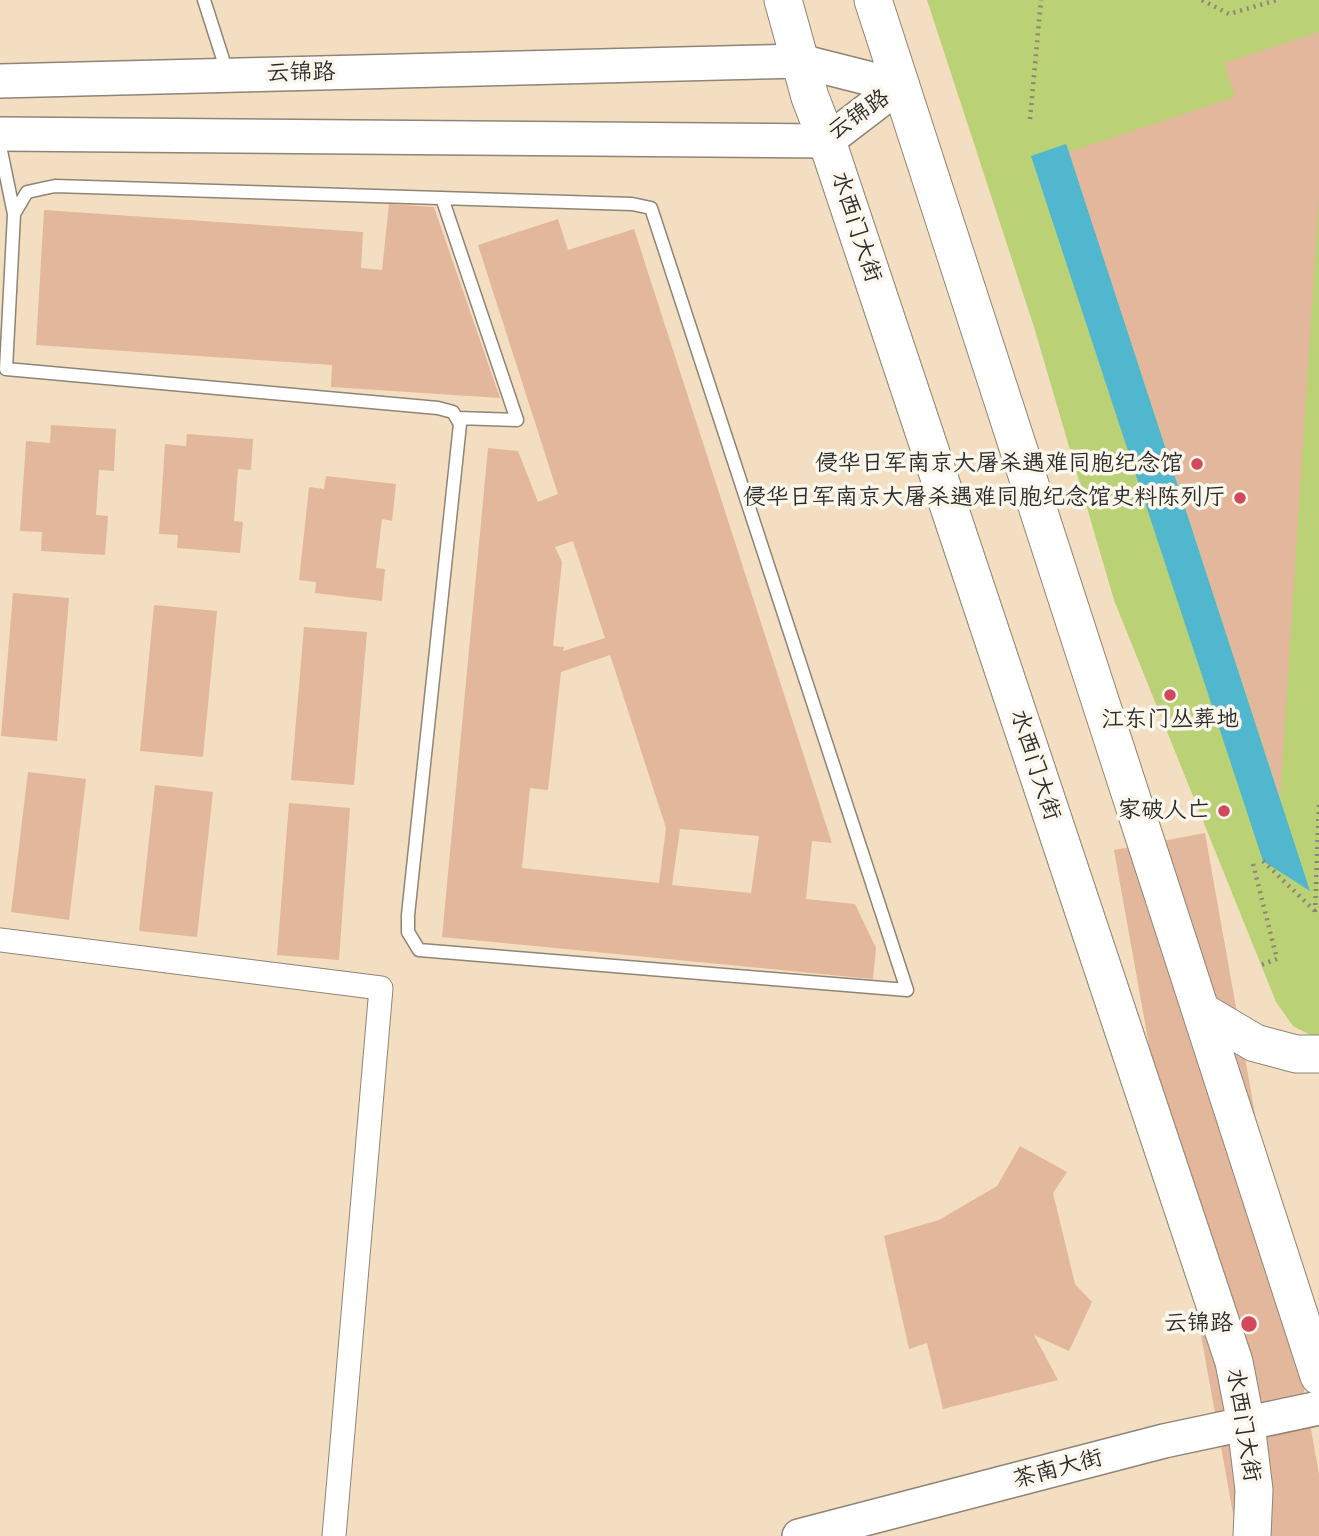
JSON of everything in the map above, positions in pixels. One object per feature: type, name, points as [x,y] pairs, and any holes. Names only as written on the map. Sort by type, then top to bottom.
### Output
[{"type":"main road","name":"水西门大街","points":[[783,0],[810,97],[828,141],[1234,1362],[1246,1424],[1254,1490],[1252,1536]]},
{"type":"main road","points":[[873,0],[1319,1376]]},
{"type":"main road","points":[[1200,1011],[1255,1043],[1296,1054],[1319,1054]]},
{"type":"street","name":"云锦路","points":[[0,81],[800,61],[899,86]]},
{"type":"street","name":"云锦路","points":[[0,134],[828,141],[899,86]]},
{"type":"street","points":[[0,940],[381,988],[334,1536]]},
{"type":"street","name":"茶南大街","points":[[799,1536],[1164,1441],[1319,1408]]},
{"type":"lane","points":[[204,0],[228,75]]},
{"type":"lane","points":[[0,146],[14,214],[3,373],[438,408],[453,412],[457,418],[460,424],[408,915],[408,932],[419,950],[907,990],[651,208],[632,204],[55,186],[27,192],[14,214]]},
{"type":"lane","points":[[442,198],[517,420],[457,418]]},
{"type":"path","points":[[1030,119],[1041,0]]},
{"type":"path","points":[[1202,0],[1229,14],[1277,0]]},
{"type":"path","points":[[1263,861],[1315,912],[1319,803]]},
{"type":"path","points":[[1252,864],[1277,959],[1261,964]]},
{"type":"green space","name":"侵华日军南京大屠杀遇难同胞纪念馆","points":[[927,0],[1319,0],[1319,1036],[1314,1037],[1293,1026],[1276,1002],[1114,600],[1034,327]]},
{"type":"water","points":[[1066,144],[1310,891],[1263,861],[1031,156]]},
{"type":"building","name":"侵华日军南京大屠杀遇难同胞纪念馆史料陈列厅","points":[[1319,32],[1319,197],[1280,798],[1069,152],[1235,97],[1224,63]]},
{"type":"building","points":[[389,204],[434,207],[500,398],[331,387],[332,365],[36,345],[44,210],[363,232],[361,268],[382,270]]},
{"type":"building","points":[[558,219],[568,250],[634,229],[832,843],[812,841],[806,899],[855,904],[876,948],[873,979],[442,937],[488,448],[518,451],[538,502],[558,494],[478,245]],"holes":[[[573,541],[605,638],[563,651],[564,647],[553,646],[562,562],[555,547]],[[610,655],[666,828],[659,883],[522,868],[530,788],[548,790],[561,672]],[[680,829],[759,836],[751,893],[672,885]]]},
{"type":"building","points":[[51,425],[116,429],[114,471],[99,470],[96,515],[108,516],[105,555],[41,551],[42,532],[20,531],[26,441],[50,443]]},
{"type":"building","points":[[187,434],[253,439],[251,470],[238,469],[234,521],[243,522],[240,553],[177,548],[178,535],[159,534],[165,444],[186,446]]},
{"type":"building","points":[[326,476],[396,484],[392,521],[382,519],[376,568],[385,569],[382,601],[315,593],[316,582],[299,580],[309,487],[324,489]]},
{"type":"building","points":[[13,593],[69,598],[57,741],[1,736]]},
{"type":"building","points":[[154,605],[217,611],[203,757],[140,751]]},
{"type":"building","points":[[304,627],[367,632],[354,785],[291,780]]},
{"type":"building","points":[[28,772],[86,779],[69,920],[11,912]]},
{"type":"building","points":[[155,785],[213,792],[197,937],[139,931]]},
{"type":"building","points":[[289,803],[350,808],[339,960],[277,955]]},
{"type":"building","points":[[1205,833],[1319,1474],[1319,1536],[1237,1536],[1114,850]]},
{"type":"building","points":[[1020,1146],[1067,1172],[1053,1193],[1075,1284],[1092,1302],[1069,1351],[1034,1335],[1058,1380],[943,1409],[927,1343],[909,1349],[884,1236],[939,1220],[997,1186]]},
{"type":"place","name":"侵华日军南京大屠杀遇难同胞纪念馆","points":[[1197,464]]},
{"type":"place","name":"侵华日军南京大屠杀遇难同胞纪念馆史料陈列厅","points":[[1240,498]]},
{"type":"place","name":"江东门丛葬地","points":[[1170,695]]},
{"type":"place","name":"家破人亡","points":[[1224,811]]},
{"type":"place","name":"云锦路","points":[[1249,1324]]}]
